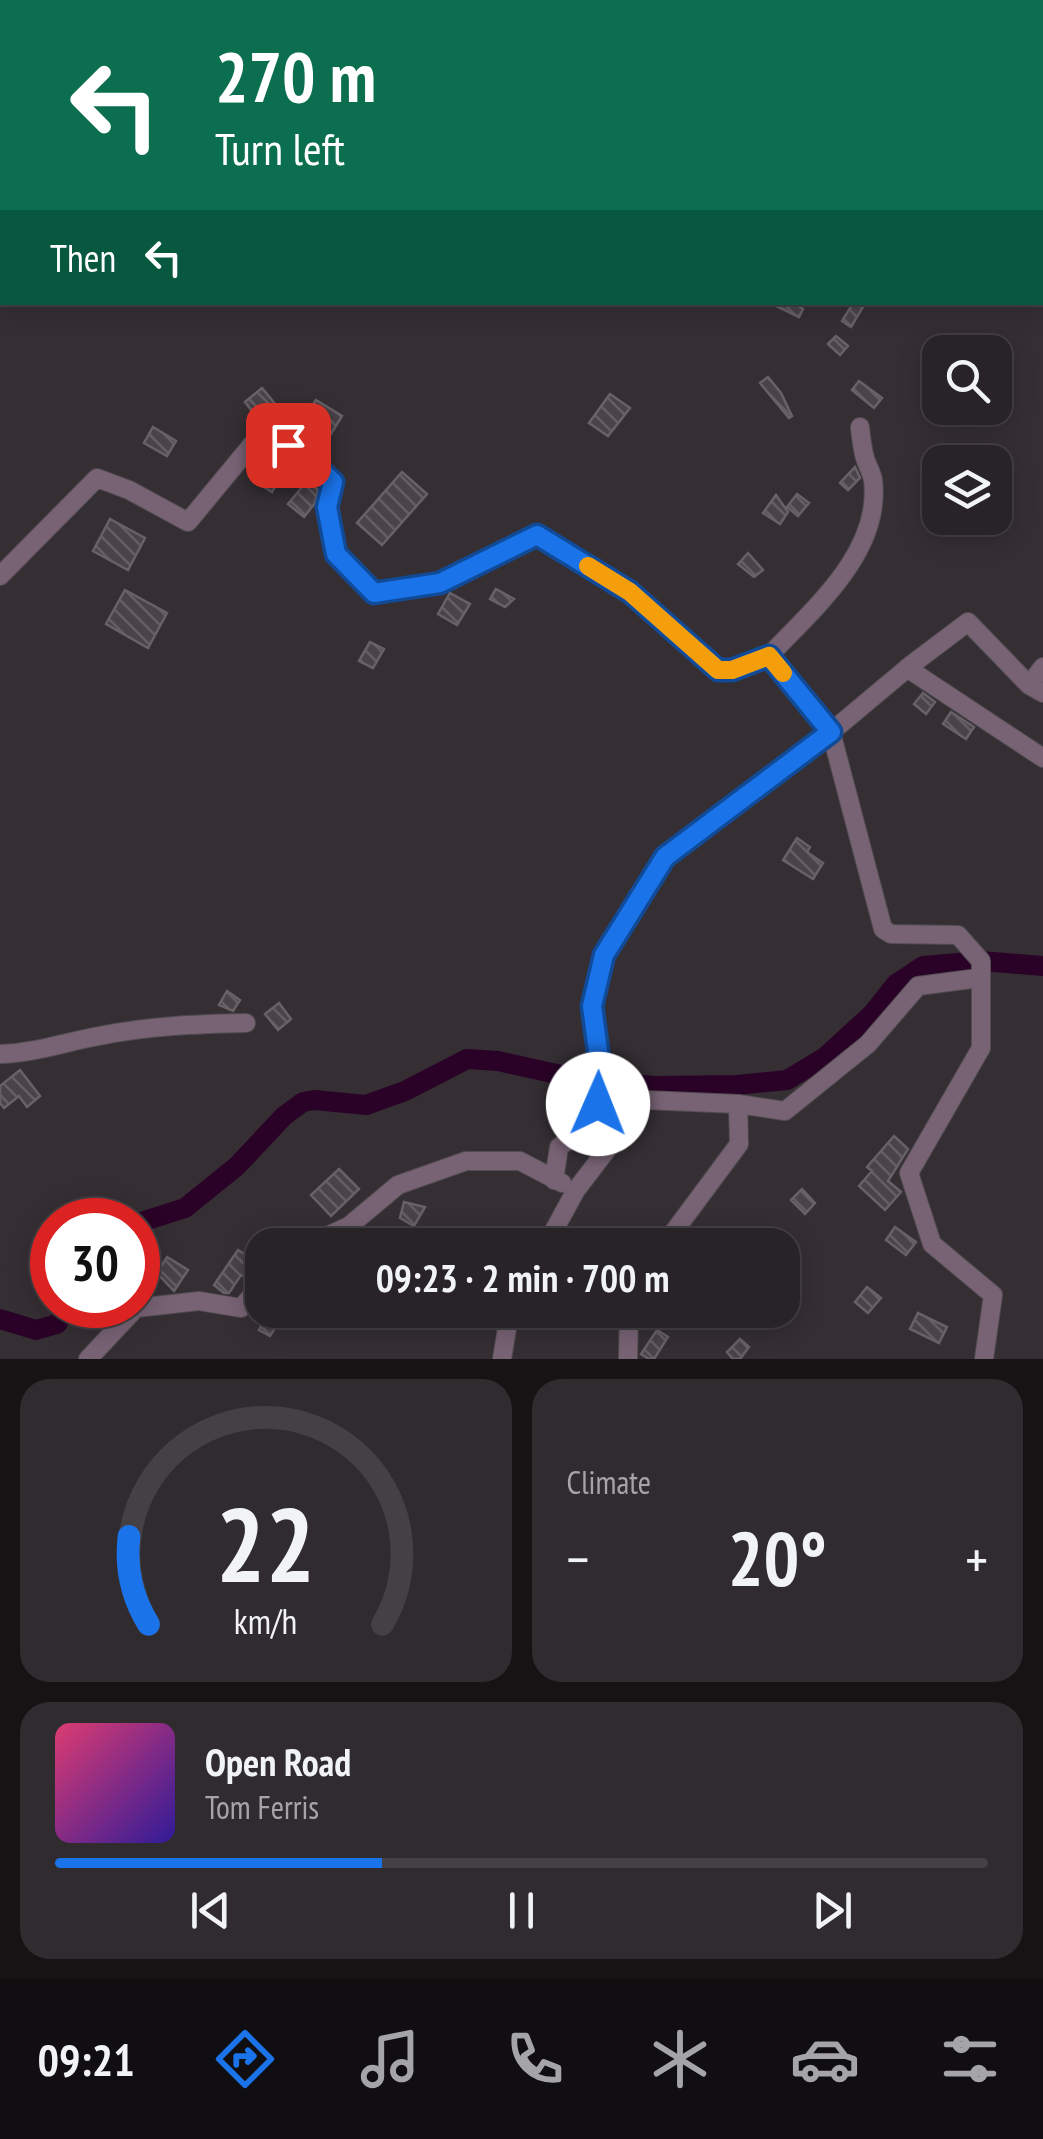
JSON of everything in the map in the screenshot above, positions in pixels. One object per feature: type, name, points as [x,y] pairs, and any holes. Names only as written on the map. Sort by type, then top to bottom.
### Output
[{"type":"street","points":[[0,576],[97,478],[129,490],[188,522],[264,430],[296,447],[333,482],[327,507],[336,554],[374,593],[440,583],[537,535],[630,592],[718,670],[732,670],[769,656],[832,588],[858,553],[871,512],[873,479],[864,457],[860,427]]},
{"type":"street","points":[[554,1180],[559,1147],[589,1126],[598,1104],[602,1081],[592,1006],[604,955],[665,857],[968,622],[1036,689],[1043,667]]},
{"type":"street","points":[[769,656],[831,732],[883,929],[891,934],[958,935],[981,961],[980,1048],[910,1173],[932,1244],[993,1294],[984,1359]]},
{"type":"street","points":[[907,668],[1043,758]]},
{"type":"street","points":[[555,1228],[576,1190],[645,1100],[738,1104],[785,1111],[868,1044],[918,986],[979,978]]},
{"type":"street","points":[[0,1054],[31,1053],[98,1036],[172,1025],[246,1023]]},
{"type":"street","points":[[677,1228],[739,1144],[738,1104]]},
{"type":"street","points":[[345,1228],[398,1185],[466,1161],[520,1161],[576,1190]]},
{"type":"street","points":[[88,1359],[136,1308],[199,1301],[241,1308],[245,1303]]},
{"type":"street","points":[[502,1359],[507,1328]]},
{"type":"street","points":[[628,1359],[629,1328]]},
{"type":"building","points":[[774,305],[796,305],[803,309],[799,317]]},
{"type":"building","points":[[852,305],[863,307],[851,327],[842,321]]},
{"type":"building","points":[[836,336],[848,346],[840,355],[828,344]]},
{"type":"building","points":[[768,377],[781,393],[792,416],[789,418],[760,383]]},
{"type":"building","points":[[859,381],[882,398],[874,408],[852,390]]},
{"type":"building","points":[[262,388],[276,405],[258,419],[245,402]]},
{"type":"building","points":[[610,394],[630,408],[608,436],[589,423]]},
{"type":"building","points":[[316,400],[342,416],[331,434],[305,417]]},
{"type":"building","points":[[153,427],[176,441],[167,456],[144,443]]},
{"type":"building","points":[[270,453],[289,464],[272,492],[253,480]]},
{"type":"building","points":[[855,467],[860,478],[848,490],[840,483]]},
{"type":"building","points":[[402,472],[427,494],[382,545],[357,523]]},
{"type":"building","points":[[307,481],[318,490],[315,503],[304,517],[288,504]]},
{"type":"building","points":[[797,494],[809,503],[798,516],[787,507]]},
{"type":"building","points":[[776,495],[788,512],[780,524],[763,513]]},
{"type":"building","points":[[110,519],[145,538],[128,570],[93,551]]},
{"type":"building","points":[[748,553],[763,570],[754,577],[738,564]]},
{"type":"building","points":[[496,589],[514,599],[505,607],[490,599]]},
{"type":"building","points":[[125,590],[167,613],[148,648],[106,624]]},
{"type":"building","points":[[450,593],[470,604],[457,625],[438,614]]},
{"type":"building","points":[[370,642],[384,649],[373,668],[359,661]]},
{"type":"building","points":[[923,693],[935,702],[926,714],[914,704]]},
{"type":"building","points":[[951,712],[974,727],[966,739],[943,724]]},
{"type":"building","points":[[797,838],[810,847],[807,852],[823,863],[813,879],[783,860]]},
{"type":"building","points":[[227,991],[240,1000],[233,1011],[219,1005]]},
{"type":"building","points":[[279,1003],[291,1019],[278,1030],[265,1014]]},
{"type":"building","points":[[20,1070],[40,1096],[27,1107],[19,1096],[4,1108],[0,1103],[0,1086]]},
{"type":"building","points":[[894,1136],[908,1149],[888,1181],[901,1192],[885,1210],[859,1186],[872,1171],[867,1167]]},
{"type":"building","points":[[339,1169],[359,1189],[331,1216],[311,1195]]},
{"type":"building","points":[[802,1189],[815,1203],[805,1214],[791,1200]]},
{"type":"building","points":[[404,1202],[425,1207],[414,1226],[400,1218]]},
{"type":"building","points":[[895,1227],[916,1242],[906,1255],[886,1240]]},
{"type":"building","points":[[238,1250],[245,1254],[245,1277],[241,1275],[229,1293],[214,1285]]},
{"type":"building","points":[[167,1257],[188,1270],[174,1291],[160,1276]]},
{"type":"building","points":[[867,1287],[881,1298],[868,1313],[855,1302]]},
{"type":"building","points":[[918,1313],[947,1327],[939,1343],[910,1329]]},
{"type":"building","points":[[260,1328],[275,1328],[270,1336]]},
{"type":"building","points":[[657,1330],[668,1337],[654,1359],[649,1359],[641,1354]]},
{"type":"building","points":[[740,1339],[749,1347],[740,1359],[733,1359],[727,1352]]},
{"type":"waterway","points":[[160,1216],[185,1208],[237,1166],[284,1116],[303,1102],[366,1105],[405,1091],[467,1059],[498,1061],[579,1079],[654,1086],[787,1080],[825,1057],[873,1013],[896,984],[923,966],[981,961],[1043,966]]},
{"type":"waterway","points":[[0,1319],[36,1330],[43,1328]]},
{"type":"slow traffic","points":[[588,566],[630,592],[718,670],[732,670],[769,656],[783,673]]},
{"type":"route","points":[[288,445],[296,447],[333,482],[327,507],[336,554],[374,593],[440,583],[529,538],[542,536],[630,592],[718,670],[732,670],[769,656],[831,732],[665,857],[604,955],[592,1006],[602,1081],[598,1104]]}]
